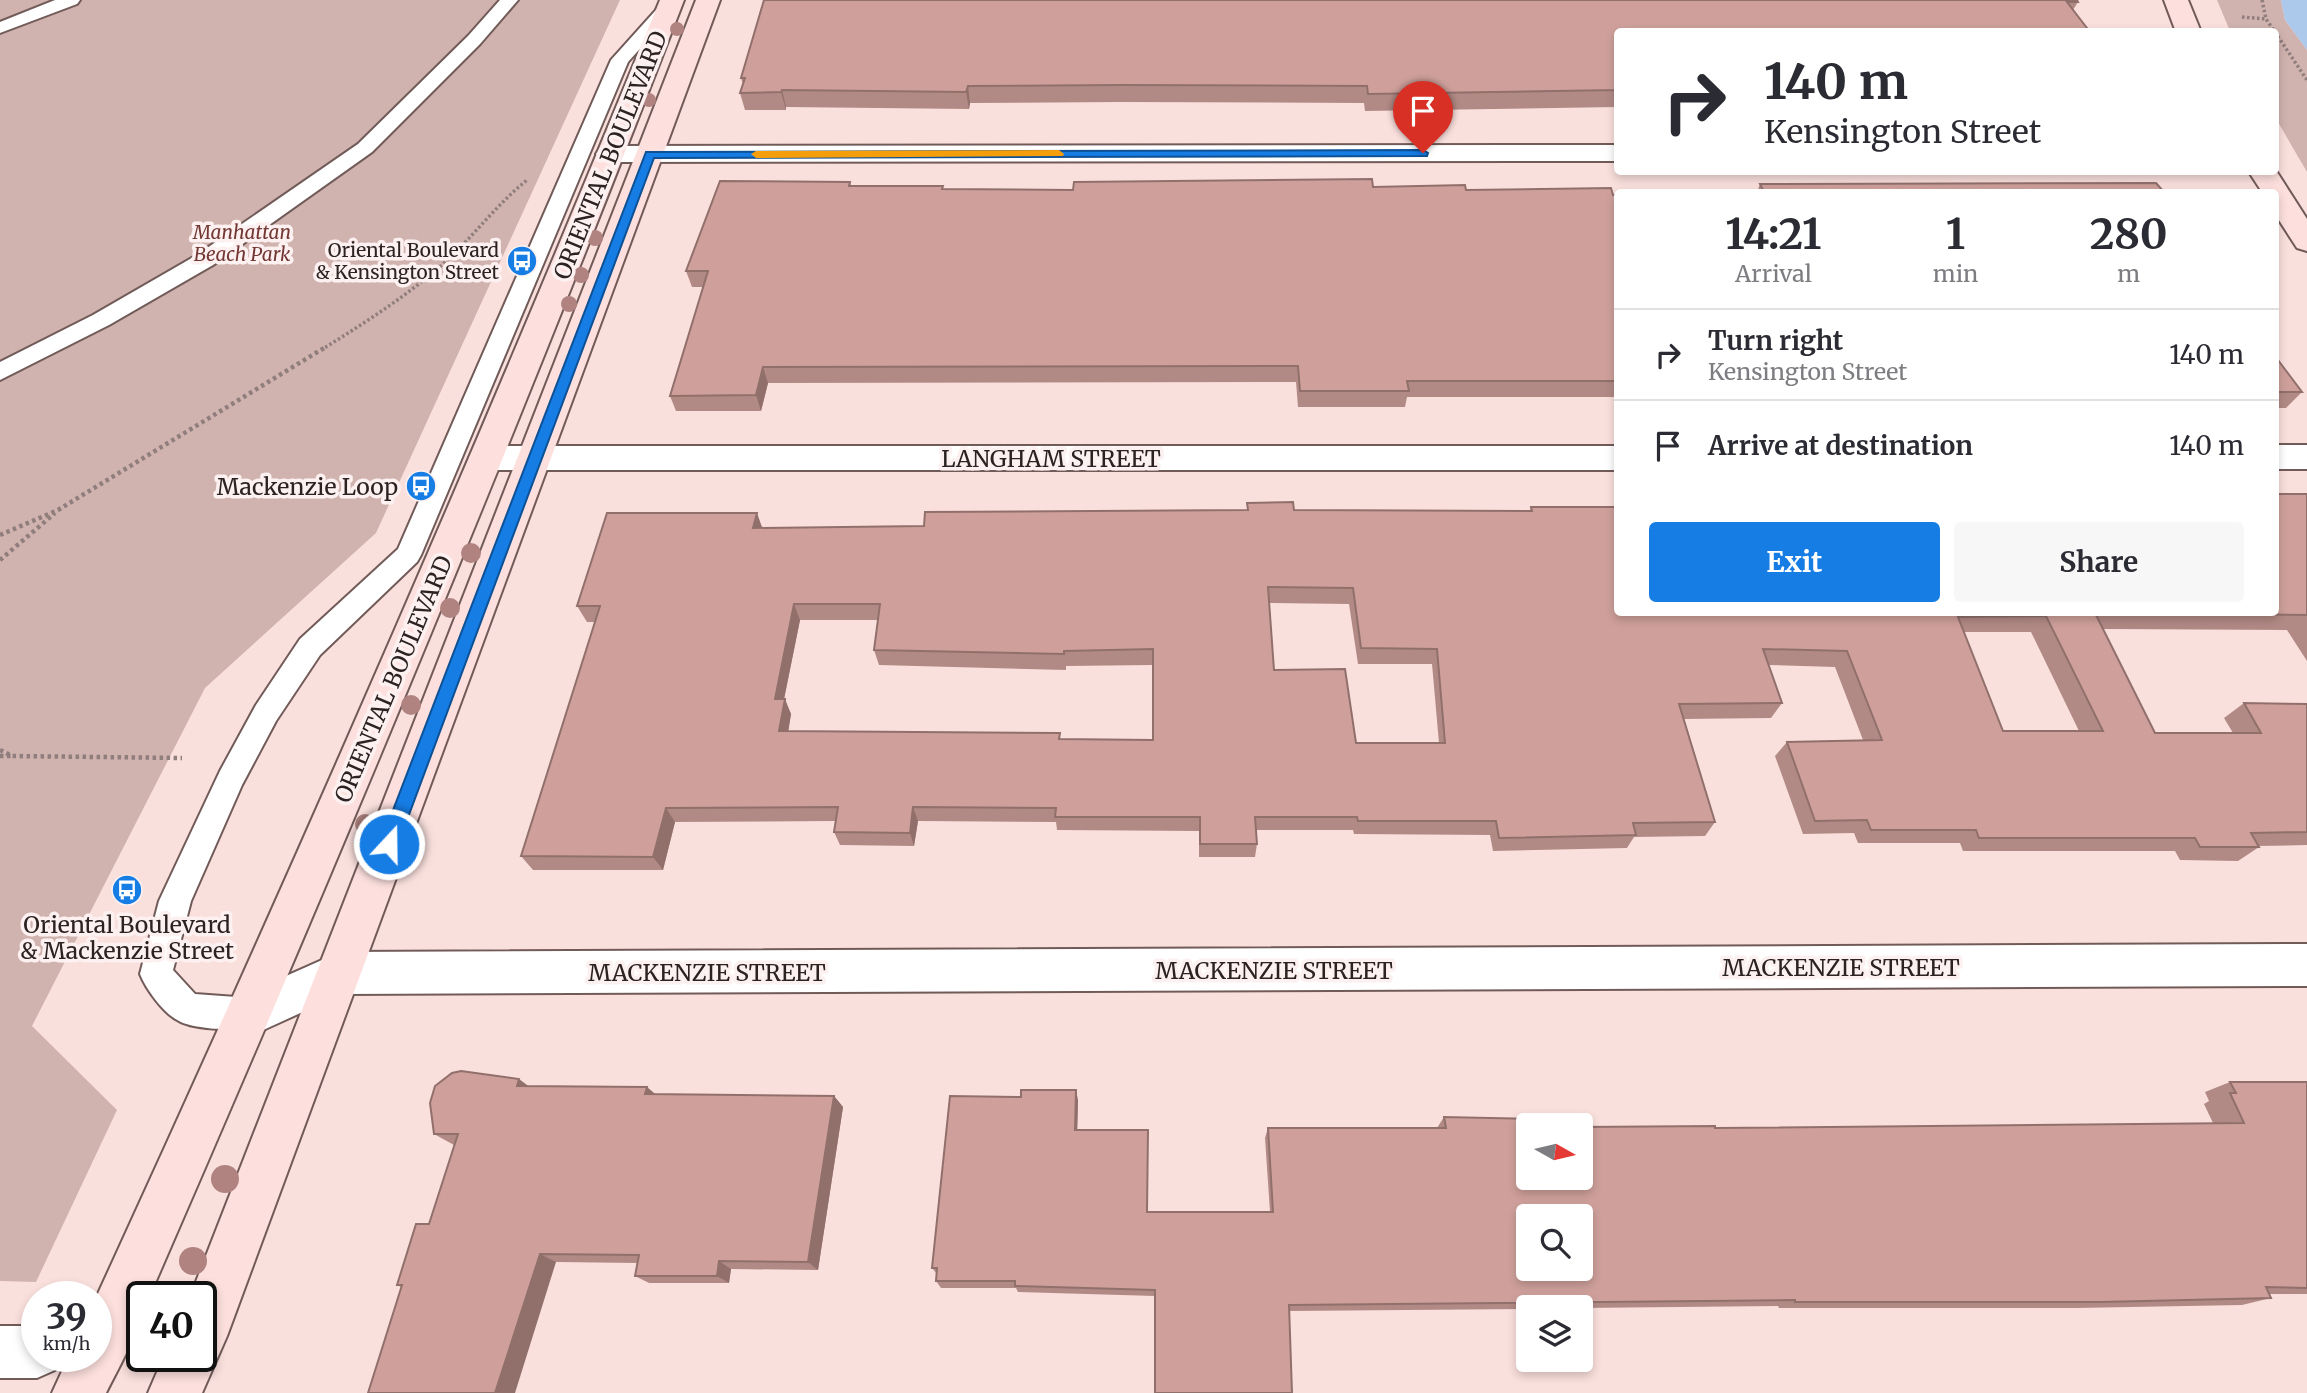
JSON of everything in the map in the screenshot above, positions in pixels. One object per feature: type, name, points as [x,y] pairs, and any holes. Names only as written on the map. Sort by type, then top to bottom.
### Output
[{"type":"street","name":"ORIENTAL BOULEVARD","points":[[217,1294],[708,0]]},
{"type":"street","points":[[2176,0],[2187,28]]},
{"type":"street","name":"ORIENTAL BOULEVARD","points":[[112,1319],[250,1014],[486,458],[672,2]]},
{"type":"street","points":[[610,154],[1614,153]]},
{"type":"street","points":[[2279,197],[2307,242]]},
{"type":"street","points":[[2279,457],[2307,457]]},
{"type":"street","name":"LANGHAM STREET","points":[[486,458],[1614,458]]},
{"type":"street","name":"MACKENZIE STREET","points":[[250,1014],[340,973],[2307,965]]},
{"type":"street","points":[[0,1352],[21,1352]]},
{"type":"street","points":[[174,1393],[184,1372]]},
{"type":"lane","points":[[0,28],[71,0]]},
{"type":"lane","points":[[0,372],[101,320],[205,260],[354,155],[466,48],[509,0]]},
{"type":"lane","points":[[250,1014],[187,1009],[156,974],[174,901],[230,780],[266,713],[302,658],[318,639],[408,555],[620,60],[672,2]]},
{"type":"path","points":[[2262,0],[2266,19],[2272,28]]},
{"type":"path","points":[[2242,17],[2266,19]]},
{"type":"path","points":[[2279,38],[2307,80]]},
{"type":"path","points":[[0,535],[58,510],[354,330],[444,263],[502,200],[534,175]]},
{"type":"path","points":[[0,560],[58,510]]},
{"type":"path","points":[[0,750],[12,756]]},
{"type":"path","points":[[0,756],[182,758]]},
{"type":"green space","name":"Manhattan Beach Park","points":[[0,0],[620,0],[376,533],[205,688],[32,1026],[117,1110],[36,1281],[0,1281]]},
{"type":"green space","points":[[2217,0],[2281,0],[2285,20],[2307,50],[2307,172],[2279,124],[2279,28],[2229,28]]},
{"type":"water","points":[[2281,0],[2307,0],[2307,50],[2285,20]]},
{"type":"building","points":[[764,0],[2077,0],[2078,2],[2067,2],[2087,28],[1614,28],[1614,90],[1368,94],[1367,86],[1120,85],[968,86],[966,92],[782,90],[740,93],[745,78],[741,78]]},
{"type":"building","points":[[1372,179],[1373,187],[1465,185],[1466,190],[1611,188],[1614,195],[1614,381],[1407,381],[1409,391],[1300,391],[1298,366],[763,367],[756,395],[670,396],[708,271],[686,271],[720,181],[850,182],[849,186],[943,186],[942,189],[1073,190],[1074,182]]},
{"type":"building","points":[[2156,183],[2161,189],[1762,189],[1760,184]]},
{"type":"building","points":[[2279,361],[2302,392],[2279,392]]},
{"type":"building","points":[[2279,494],[2307,494],[2307,615],[2279,615]]},
{"type":"building","points":[[1293,502],[1294,510],[1532,511],[1531,507],[1614,507],[1614,616],[2046,616],[2096,616],[2155,733],[2261,733],[2244,703],[2307,704],[2307,832],[2251,833],[2259,847],[2200,847],[2195,838],[1979,838],[1976,830],[1871,830],[1867,820],[1815,821],[1787,742],[1882,740],[1847,651],[1763,649],[1782,703],[1679,704],[1715,822],[1633,823],[1636,835],[1499,838],[1496,821],[1358,821],[1357,817],[1255,817],[1257,844],[1200,844],[1200,817],[1055,817],[1056,808],[913,807],[910,833],[834,832],[838,807],[666,808],[653,857],[521,856],[600,606],[577,606],[607,513],[757,513],[753,528],[924,526],[925,512],[1248,510],[1247,503]],"holes":[[[1268,587],[1353,588],[1361,648],[1437,649],[1445,743],[1356,743],[1345,669],[1274,670]],[[794,604],[880,604],[874,650],[1064,654],[1064,651],[1153,649],[1153,740],[1059,739],[1060,733],[779,731],[785,699],[775,699]],[[2046,616],[2103,731],[2003,731],[1958,617]]]},
{"type":"building","points":[[461,1071],[519,1079],[517,1086],[647,1087],[645,1094],[834,1096],[808,1262],[719,1261],[717,1276],[635,1276],[639,1255],[540,1254],[495,1393],[368,1393],[402,1285],[397,1285],[416,1224],[429,1224],[458,1134],[434,1134],[430,1103],[435,1086],[452,1073]]},
{"type":"building","points":[[2230,1082],[2307,1082],[2307,1288],[2266,1287],[2271,1298],[2101,1302],[1593,1302],[1593,1295],[1516,1295],[1516,1303],[1289,1305],[1292,1393],[1155,1393],[1155,1290],[1015,1286],[1015,1281],[936,1281],[937,1268],[932,1268],[950,1096],[1021,1097],[1021,1090],[1076,1090],[1075,1130],[1148,1130],[1147,1212],[1273,1212],[1268,1128],[1446,1128],[1444,1117],[1516,1118],[1516,1190],[1593,1190],[1593,1127],[2244,1123],[2230,1093],[2236,1093]]},
{"type":"slow traffic","points":[[756,154],[1059,154]]},
{"type":"place","name":"Oriental Boulevard & Kensington Street","points":[[522,261]]},
{"type":"place","name":"Mackenzie Loop","points":[[421,486]]},
{"type":"place","name":"Oriental Boulevard & Mackenzie Street","points":[[127,890]]},
{"type":"route","points":[[389,844],[650,154],[1423,153]]}]
